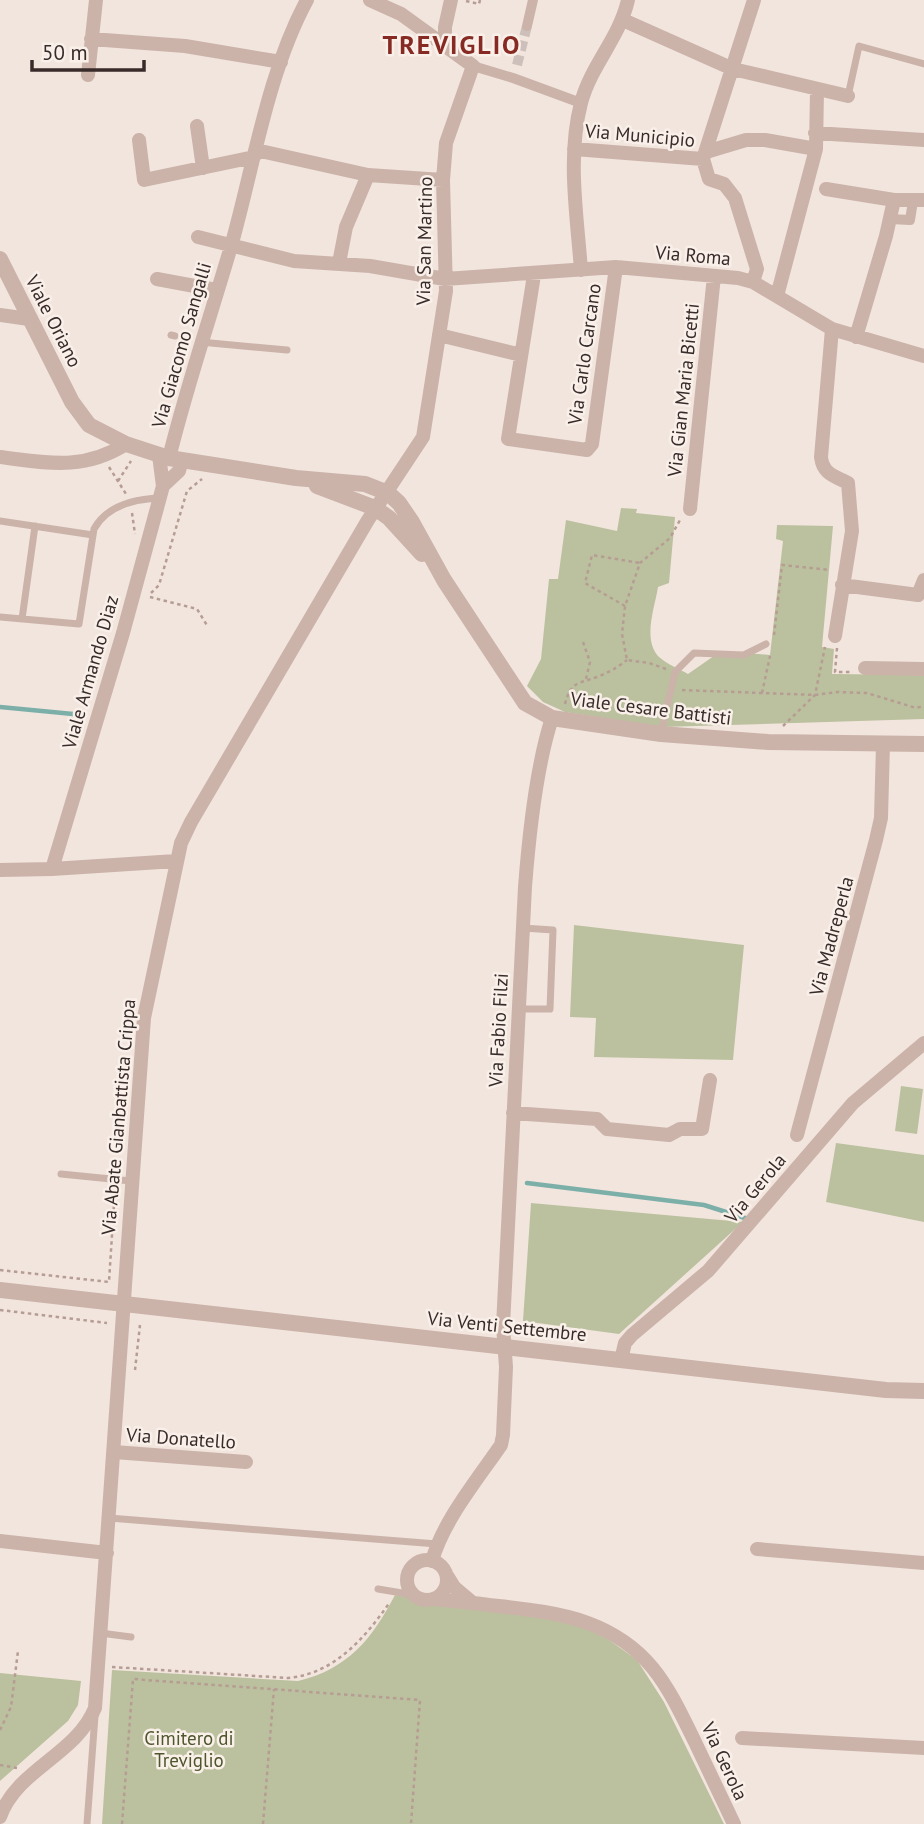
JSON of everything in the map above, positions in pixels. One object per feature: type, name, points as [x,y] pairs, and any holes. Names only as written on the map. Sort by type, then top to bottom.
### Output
[{"type":"street","points":[[88,75],[96,0]]},
{"type":"street","name":"Via Giacomo Sangalli","points":[[170,458],[200,342],[231,244],[281,62],[294,24],[307,0]]},
{"type":"street","points":[[445,46],[445,27],[451,0]]},
{"type":"street","points":[[527,26],[533,0]]},
{"type":"street","points":[[581,270],[573,173],[581,103],[590,79],[623,20],[628,0]]},
{"type":"street","points":[[753,282],[757,268],[735,198],[724,184],[709,179],[705,156],[754,0]]},
{"type":"street","points":[[373,1],[401,14],[473,66],[581,103]]},
{"type":"street","points":[[623,20],[733,69],[848,96]]},
{"type":"street","points":[[91,39],[185,46],[281,62]]},
{"type":"street","points":[[513,78],[516,65]]},
{"type":"street","name":"Via San Martino","points":[[388,493],[423,437],[446,291],[443,180],[446,143],[473,66]]},
{"type":"street","points":[[777,296],[815,187],[817,90]]},
{"type":"street","points":[[197,126],[203,168]]},
{"type":"street","points":[[816,133],[924,140]]},
{"type":"street","points":[[139,140],[145,180],[255,154],[368,175],[443,180]]},
{"type":"street","name":"Via Municipio","points":[[574,149],[705,156],[746,140],[765,140],[816,149]]},
{"type":"street","points":[[339,263],[346,227],[368,175]]},
{"type":"street","points":[[815,187],[894,200],[918,201],[910,220],[891,219]]},
{"type":"street","points":[[856,337],[891,219],[894,200]]},
{"type":"street","name":"Via Giacomo Sangalli","points":[[198,237],[231,244]]},
{"type":"street","name":"Via Roma","points":[[231,244],[294,261],[370,266],[445,279],[534,275],[616,267],[738,278],[753,282],[832,329],[924,356]]},
{"type":"street","name":"Viale Oriano","points":[[0,259],[72,402],[89,425],[130,450],[296,478]]},
{"type":"street","name":"Via Carlo Carcano","points":[[534,275],[508,439],[587,450],[592,444],[616,267]]},
{"type":"street","name":"Via Gian Maria Bicetti","points":[[690,509],[714,276]]},
{"type":"street","points":[[157,279],[216,290]]},
{"type":"street","points":[[0,315],[29,319]]},
{"type":"street","points":[[832,329],[821,457],[822,467],[829,474],[848,483],[852,531],[835,636]]},
{"type":"street","points":[[439,335],[521,355]]},
{"type":"street","points":[[0,457],[61,464],[88,462],[130,450]]},
{"type":"street","name":"Viale Armando Diaz","points":[[162,492],[179,471],[170,458]]},
{"type":"street","name":"Viale Armando Diaz","points":[[52,869],[170,458]]},
{"type":"street","points":[[296,478],[365,484],[388,493]]},
{"type":"street","points":[[296,478],[375,508]]},
{"type":"street","name":"Via Abate Gianbattista Crippa","points":[[0,1817],[13,1792],[78,1736],[95,1708],[144,1018],[176,861],[191,822],[375,508],[388,493]]},
{"type":"street","name":"Viale Cesare Battisti","points":[[388,493],[412,522],[444,580],[525,703],[552,718],[661,734],[768,742],[924,744]]},
{"type":"street","name":"Viale Cesare Battisti","points":[[375,508],[405,534],[444,580]]},
{"type":"street","points":[[843,578],[918,595],[924,580]]},
{"type":"street","points":[[865,668],[924,669]]},
{"type":"street","name":"Via Fabio Filzi","points":[[503,1346],[528,850],[543,755],[552,718]]},
{"type":"street","name":"Via Madreperla","points":[[797,1135],[881,818],[883,744]]},
{"type":"street","points":[[0,870],[176,861]]},
{"type":"street","name":"Via Gerola","points":[[621,1360],[625,1343],[632,1335],[708,1271],[853,1103],[924,1043]]},
{"type":"street","points":[[513,1113],[597,1119],[607,1129],[669,1135],[680,1129],[702,1129],[710,1080]]},
{"type":"street","name":"Via Venti Settembre","points":[[0,1290],[886,1390],[924,1391]]},
{"type":"street","points":[[432,1561],[436,1544],[501,1445],[506,1367],[503,1346]]},
{"type":"street","name":"Via Venti Settembre","points":[[886,1390],[924,1401]]},
{"type":"street","name":"Via Donatello","points":[[114,1452],[246,1462]]},
{"type":"street","points":[[0,1541],[107,1553]]},
{"type":"street","points":[[757,1549],[924,1563]]},
{"type":"street","points":[[414,1595],[408,1584],[410,1571],[419,1562],[432,1561],[438,1564],[454,1587],[473,1603]]},
{"type":"street","points":[[434,1599],[444,1592],[446,1574]]},
{"type":"street","name":"Via Gerola","points":[[414,1595],[423,1600],[473,1603],[565,1616],[588,1623],[625,1642],[643,1656],[661,1677],[734,1824]]},
{"type":"street","points":[[742,1738],[924,1748]]},
{"type":"lane","points":[[848,96],[859,46],[924,64]]},
{"type":"lane","points":[[200,342],[287,350]]},
{"type":"lane","points":[[0,617],[79,624],[93,535],[99,520],[124,503],[162,492]]},
{"type":"lane","points":[[0,521],[93,535]]},
{"type":"lane","points":[[22,619],[35,526]]},
{"type":"lane","points":[[661,734],[675,672],[694,653],[744,655],[769,644]]},
{"type":"lane","points":[[518,1009],[550,1009],[553,930],[523,928]]},
{"type":"lane","points":[[61,1174],[131,1181]]},
{"type":"lane","points":[[109,1518],[436,1544]]},
{"type":"lane","points":[[378,1589],[414,1595]]},
{"type":"lane","points":[[100,1633],[131,1637]]},
{"type":"lane","points":[[87,1824],[95,1708]]},
{"type":"path","points":[[462,0],[479,4],[480,0]]},
{"type":"path","points":[[118,481],[130,450]]},
{"type":"path","points":[[202,479],[187,491],[159,585],[151,595],[197,609],[208,627]]},
{"type":"path","points":[[627,660],[622,634],[625,606],[640,563],[670,538],[690,509]]},
{"type":"path","points":[[625,606],[585,583],[592,555],[640,563]]},
{"type":"path","points":[[769,644],[782,565],[843,578]]},
{"type":"path","points":[[835,636],[835,672],[861,672],[865,668]]},
{"type":"path","points":[[783,726],[816,695],[824,648],[835,636]]},
{"type":"path","points":[[583,642],[590,662],[586,680]]},
{"type":"path","points":[[762,693],[770,656]]},
{"type":"path","points":[[565,706],[568,693],[573,687],[627,660],[666,669]]},
{"type":"path","points":[[678,689],[816,695],[837,692],[867,693],[916,708],[924,706]]},
{"type":"path","points":[[0,1270],[109,1283],[115,1179]]},
{"type":"path","points":[[0,1310],[107,1322],[106,1335]]},
{"type":"path","points":[[97,1663],[106,1666],[288,1678],[304,1676],[319,1671],[357,1645],[396,1594]]},
{"type":"path","points":[[0,1730],[10,1707],[18,1651]]},
{"type":"path","points":[[122,1824],[133,1679],[421,1700],[411,1824]]},
{"type":"path","points":[[264,1824],[274,1689]]},
{"type":"path","points":[[0,1765],[21,1769],[12,1777]]},
{"type":"green space","points":[[621,508],[637,509],[636,513],[675,517],[669,583],[658,587],[650,633],[654,650],[659,657],[688,674],[721,651],[770,655],[783,541],[776,539],[777,525],[833,526],[822,647],[834,649],[832,674],[924,675],[924,719],[662,727],[565,712],[543,702],[527,686],[541,659],[549,579],[558,579],[566,520],[617,531]]},
{"type":"green space","points":[[574,925],[744,945],[733,1060],[594,1057],[596,1018],[570,1017]]},
{"type":"green space","points":[[901,1086],[923,1089],[917,1134],[895,1131]]},
{"type":"green space","points":[[836,1143],[924,1155],[924,1222],[826,1202]]},
{"type":"green space","points":[[531,1203],[743,1222],[619,1334],[523,1321]]},
{"type":"green space","name":"Cimitero di Treviglio","points":[[395,1595],[566,1622],[598,1632],[637,1660],[664,1702],[724,1824],[102,1824],[112,1670],[298,1681],[331,1669],[357,1650],[377,1625]]},
{"type":"green space","points":[[0,1673],[81,1681],[78,1705],[68,1721],[0,1781]]},
{"type":"waterway","points":[[0,707],[73,714]]},
{"type":"waterway","points":[[527,1183],[704,1205],[748,1219]]},
{"type":"tunnel","points":[[517,65],[527,26]]},
{"type":"district","name":"TREVIGLIO","points":[[452,44]]}]
